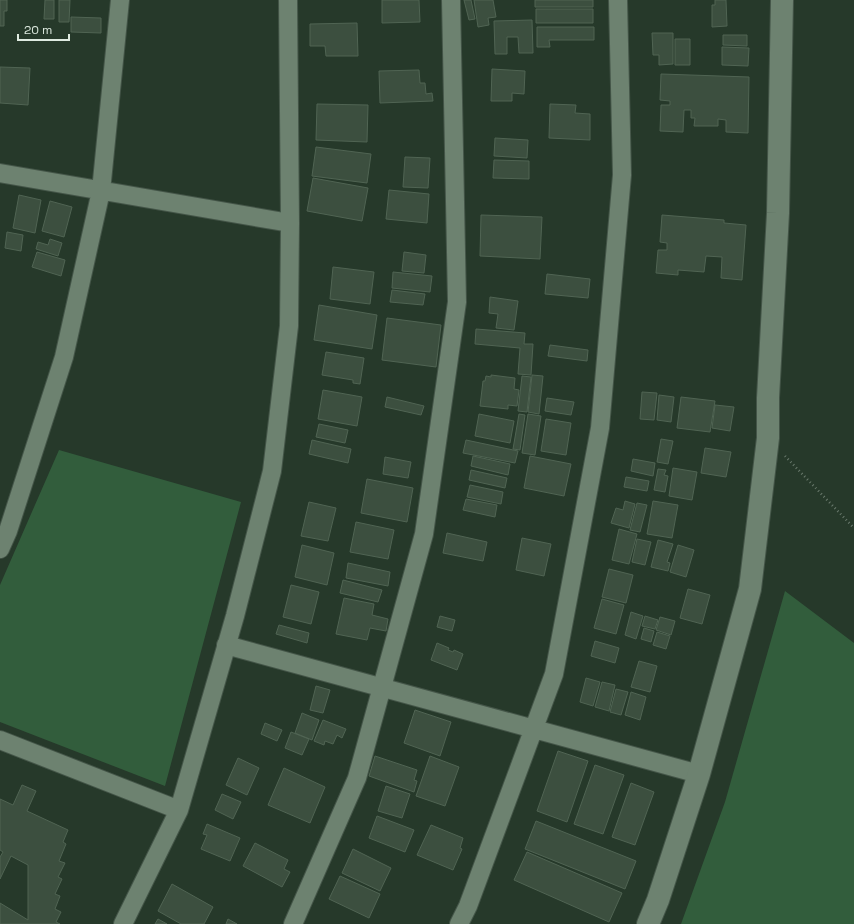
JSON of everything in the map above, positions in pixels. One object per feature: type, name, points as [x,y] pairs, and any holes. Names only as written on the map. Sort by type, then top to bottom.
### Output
[{"type":"street","points":[[0,549],[8,531],[64,357],[101,191],[120,0]]},
{"type":"street","points":[[122,924],[179,810],[226,645],[272,471],[288,326],[290,223],[288,0]]},
{"type":"street","points":[[294,924],[357,778],[424,534],[457,302],[451,0]]},
{"type":"street","points":[[459,924],[468,906],[554,674],[600,428],[622,175],[618,0]]},
{"type":"street","points":[[648,924],[658,900],[699,774],[750,589],[768,438],[768,398],[778,213],[782,0]]},
{"type":"street","points":[[0,173],[290,223]]},
{"type":"street","points":[[226,645],[699,774]]},
{"type":"street","points":[[0,740],[179,810]]},
{"type":"path","points":[[768,438],[854,528]]},
{"type":"green space","points":[[59,450],[241,502],[165,786],[0,722],[0,585]]},
{"type":"green space","points":[[785,591],[854,643],[854,924],[681,924],[725,802]]},
{"type":"building","points":[[0,0],[7,0],[7,11],[4,11],[4,26],[0,26]]},
{"type":"building","points":[[45,0],[54,0],[54,19],[44,19]]},
{"type":"building","points":[[59,0],[70,0],[69,22],[59,22]]},
{"type":"building","points":[[382,0],[419,0],[420,22],[382,23]]},
{"type":"building","points":[[464,0],[471,0],[475,19],[469,20]]},
{"type":"building","points":[[474,0],[493,0],[496,17],[488,18],[489,25],[478,27]]},
{"type":"building","points":[[535,0],[593,0],[593,7],[535,7]]},
{"type":"building","points":[[715,0],[726,0],[727,26],[712,27],[712,5],[715,5]]},
{"type":"building","points":[[536,9],[593,9],[593,23],[536,23]]},
{"type":"building","points":[[71,17],[101,18],[101,33],[71,32]]},
{"type":"building","points":[[532,20],[533,53],[519,53],[518,37],[507,37],[507,54],[495,54],[494,21]]},
{"type":"building","points":[[357,23],[358,56],[326,56],[325,46],[310,46],[310,24]]},
{"type":"building","points":[[537,27],[594,27],[594,40],[549,40],[550,47],[537,47]]},
{"type":"building","points":[[652,33],[673,33],[673,64],[659,65],[659,55],[653,55]]},
{"type":"building","points":[[723,35],[747,35],[747,46],[723,45]]},
{"type":"building","points":[[675,39],[690,39],[690,65],[675,65]]},
{"type":"building","points":[[722,47],[749,48],[748,66],[722,65]]},
{"type":"building","points":[[0,67],[30,68],[28,105],[0,103]]},
{"type":"building","points":[[492,69],[525,71],[524,94],[512,93],[512,101],[491,101]]},
{"type":"building","points":[[419,70],[420,83],[425,83],[426,94],[432,93],[433,101],[380,103],[379,71]]},
{"type":"building","points":[[661,74],[749,77],[748,133],[726,132],[726,120],[718,119],[718,126],[694,126],[695,118],[691,118],[691,110],[684,110],[683,132],[660,131],[661,105],[670,105],[670,101],[660,100]]},
{"type":"building","points":[[317,104],[368,105],[367,142],[316,140]]},
{"type":"building","points":[[550,104],[576,105],[575,113],[590,114],[590,140],[549,138]]},
{"type":"building","points":[[495,138],[528,140],[527,158],[494,156]]},
{"type":"building","points":[[316,147],[371,154],[367,183],[312,176]]},
{"type":"building","points":[[405,157],[430,158],[428,188],[403,187]]},
{"type":"building","points":[[494,160],[529,161],[529,179],[493,178]]},
{"type":"building","points":[[313,178],[368,188],[362,221],[307,211]]},
{"type":"building","points":[[389,190],[429,194],[427,223],[386,219]]},
{"type":"building","points":[[19,195],[41,200],[35,233],[13,228]]},
{"type":"building","points":[[50,201],[72,207],[64,237],[42,231]]},
{"type":"building","points":[[481,215],[542,217],[540,259],[480,256]]},
{"type":"building","points":[[662,215],[724,220],[724,223],[746,225],[742,280],[721,278],[722,257],[706,256],[704,272],[678,270],[678,275],[656,273],[658,250],[667,250],[667,243],[660,242]]},
{"type":"building","points":[[7,232],[23,235],[21,251],[5,248]]},
{"type":"building","points":[[50,239],[62,243],[58,256],[36,249],[38,242],[48,245]]},
{"type":"building","points":[[37,252],[65,260],[61,276],[32,267]]},
{"type":"building","points":[[404,252],[426,255],[424,273],[402,271]]},
{"type":"building","points":[[333,267],[374,272],[370,304],[330,299]]},
{"type":"building","points":[[393,272],[432,276],[430,292],[392,288]]},
{"type":"building","points":[[547,274],[590,279],[588,298],[545,294]]},
{"type":"building","points":[[392,290],[425,294],[423,305],[390,302]]},
{"type":"building","points":[[490,297],[518,301],[514,330],[496,328],[498,314],[489,313]]},
{"type":"building","points":[[319,305],[377,315],[372,349],[314,340]]},
{"type":"building","points":[[387,318],[441,325],[436,367],[382,360]]},
{"type":"building","points":[[476,329],[525,333],[524,344],[533,344],[531,375],[518,374],[520,348],[475,344]]},
{"type":"building","points":[[550,345],[588,350],[587,361],[548,356]]},
{"type":"building","points":[[326,352],[364,358],[360,384],[353,383],[353,380],[322,375]]},
{"type":"building","points":[[491,375],[515,378],[514,389],[519,390],[517,406],[508,405],[508,409],[480,406],[483,381],[485,381],[486,376],[491,377]]},
{"type":"building","points":[[532,375],[543,376],[539,414],[528,412]]},
{"type":"building","points":[[522,376],[531,377],[527,412],[518,411]]},
{"type":"building","points":[[323,390],[362,397],[357,426],[318,419]]},
{"type":"building","points":[[642,392],[657,393],[654,420],[640,419]]},
{"type":"building","points":[[659,395],[674,397],[671,422],[657,420]]},
{"type":"building","points":[[387,397],[424,406],[421,415],[385,407]]},
{"type":"building","points":[[681,397],[715,401],[710,432],[677,428]]},
{"type":"building","points":[[547,398],[574,402],[571,415],[545,411]]},
{"type":"building","points":[[715,405],[734,407],[730,431],[712,428]]},
{"type":"building","points":[[479,414],[514,421],[510,443],[475,436]]},
{"type":"building","points":[[519,414],[525,415],[520,450],[513,449]]},
{"type":"building","points":[[528,414],[541,416],[535,455],[522,453]]},
{"type":"building","points":[[546,419],[571,423],[566,455],[541,451]]},
{"type":"building","points":[[319,424],[348,430],[345,443],[316,437]]},
{"type":"building","points":[[661,439],[673,441],[668,464],[657,462]]},
{"type":"building","points":[[312,440],[351,449],[348,463],[309,454]]},
{"type":"building","points":[[466,440],[518,451],[515,463],[463,453]]},
{"type":"building","points":[[705,448],[731,452],[726,477],[701,473]]},
{"type":"building","points":[[473,456],[510,464],[508,475],[471,466]]},
{"type":"building","points":[[530,456],[571,464],[564,496],[524,488]]},
{"type":"building","points":[[385,457],[411,462],[408,478],[383,474]]},
{"type":"building","points":[[633,459],[655,463],[653,476],[631,471]]},
{"type":"building","points":[[673,468],[697,472],[692,500],[669,496]]},
{"type":"building","points":[[658,469],[666,470],[664,475],[668,476],[665,492],[654,490]]},
{"type":"building","points":[[471,470],[507,478],[505,488],[469,480]]},
{"type":"building","points":[[626,477],[649,481],[647,491],[624,487]]},
{"type":"building","points":[[367,479],[413,488],[407,522],[361,513]]},
{"type":"building","points":[[470,485],[503,492],[501,504],[467,497]]},
{"type":"building","points":[[466,499],[497,505],[495,517],[463,510]]},
{"type":"building","points":[[625,501],[635,504],[629,528],[611,523],[616,508],[623,510]]},
{"type":"building","points":[[653,501],[678,505],[672,538],[647,534]]},
{"type":"building","points":[[309,502],[336,508],[328,541],[301,536]]},
{"type":"building","points":[[637,503],[647,505],[640,532],[630,530]]},
{"type":"building","points":[[356,522],[394,530],[388,559],[350,552]]},
{"type":"building","points":[[619,529],[637,534],[629,564],[612,560]]},
{"type":"building","points":[[447,533],[487,542],[483,561],[443,553]]},
{"type":"building","points":[[522,538],[551,544],[544,576],[516,570]]},
{"type":"building","points":[[637,539],[651,542],[645,565],[632,562]]},
{"type":"building","points":[[658,540],[673,544],[667,562],[670,563],[668,571],[651,567]]},
{"type":"building","points":[[302,545],[334,553],[327,585],[295,577]]},
{"type":"building","points":[[678,545],[694,550],[686,577],[670,572]]},
{"type":"building","points":[[348,563],[390,572],[388,586],[346,578]]},
{"type":"building","points":[[609,569],[633,575],[626,603],[602,597]]},
{"type":"building","points":[[343,580],[382,590],[378,602],[340,593]]},
{"type":"building","points":[[291,585],[319,592],[311,624],[283,617]]},
{"type":"building","points":[[688,589],[710,595],[702,624],[680,618]]},
{"type":"building","points":[[344,598],[374,604],[372,615],[388,619],[386,631],[370,628],[367,640],[336,634]]},
{"type":"building","points":[[602,599],[624,605],[616,634],[594,628]]},
{"type":"building","points":[[631,612],[643,616],[636,639],[625,635]]},
{"type":"building","points":[[440,616],[455,620],[452,631],[437,627]]},
{"type":"building","points":[[645,616],[658,620],[655,629],[642,626]]},
{"type":"building","points":[[660,617],[675,621],[671,635],[656,630]]},
{"type":"building","points":[[279,625],[309,633],[307,643],[276,634]]},
{"type":"building","points":[[644,628],[654,631],[651,642],[641,639]]},
{"type":"building","points":[[657,632],[670,636],[666,649],[653,645]]},
{"type":"building","points":[[595,641],[619,648],[615,663],[591,656]]},
{"type":"building","points":[[437,643],[449,648],[448,650],[453,652],[454,650],[463,654],[457,670],[431,660]]},
{"type":"building","points":[[639,661],[657,666],[650,692],[631,687]]},
{"type":"building","points":[[586,678],[600,682],[593,706],[580,702]]},
{"type":"building","points":[[602,682],[615,685],[609,711],[595,707]]},
{"type":"building","points":[[316,686],[330,690],[323,713],[310,710]]},
{"type":"building","points":[[616,689],[628,692],[621,715],[610,712]]},
{"type":"building","points":[[631,692],[646,697],[640,720],[625,715]]},
{"type":"building","points":[[415,710],[451,722],[440,756],[404,743]]},
{"type":"building","points":[[302,713],[319,720],[312,740],[295,733]]},
{"type":"building","points":[[323,720],[346,729],[342,738],[337,735],[333,744],[325,741],[324,745],[314,741]]},
{"type":"building","points":[[265,723],[282,730],[277,741],[261,734]]},
{"type":"building","points":[[291,732],[309,739],[302,755],[285,748]]},
{"type":"building","points":[[558,751],[588,761],[567,822],[537,811]]},
{"type":"building","points":[[375,756],[417,770],[414,780],[417,781],[414,792],[369,776]]},
{"type":"building","points":[[430,756],[459,767],[445,806],[416,796]]},
{"type":"building","points":[[238,758],[259,768],[247,795],[226,785]]},
{"type":"building","points":[[595,765],[624,775],[603,834],[574,824]]},
{"type":"building","points":[[284,768],[325,787],[310,823],[268,805]]},
{"type":"building","points":[[631,783],[654,792],[635,845],[612,837]]},
{"type":"building","points":[[22,785],[36,791],[27,811],[68,830],[63,842],[66,844],[59,861],[65,863],[58,877],[62,879],[55,894],[60,896],[55,909],[61,912],[56,922],[60,924],[0,924],[0,903],[28,920],[28,865],[11,856],[0,879],[0,857],[3,852],[0,850],[0,799],[13,805]]},
{"type":"building","points":[[386,786],[410,794],[402,818],[378,811]]},
{"type":"building","points":[[222,794],[241,802],[233,819],[215,810]]},
{"type":"building","points":[[377,816],[414,830],[405,852],[369,838]]},
{"type":"building","points":[[536,821],[636,861],[625,889],[525,849]]},
{"type":"building","points":[[207,824],[240,838],[230,861],[201,849],[207,835],[203,834]]},
{"type":"building","points":[[431,825],[463,838],[460,848],[462,849],[453,870],[417,855]]},
{"type":"building","points":[[255,843],[288,860],[284,869],[290,872],[282,887],[243,866]]},
{"type":"building","points":[[353,849],[391,868],[380,891],[342,873]]},
{"type":"building","points":[[527,852],[622,893],[609,922],[514,880]]},
{"type":"building","points":[[340,876],[380,894],[369,918],[329,899]]},
{"type":"building","points":[[172,884],[213,907],[204,924],[181,924],[158,911]]},
{"type":"building","points":[[158,919],[167,924],[155,924]]},
{"type":"building","points":[[228,919],[237,924],[226,924]]}]
